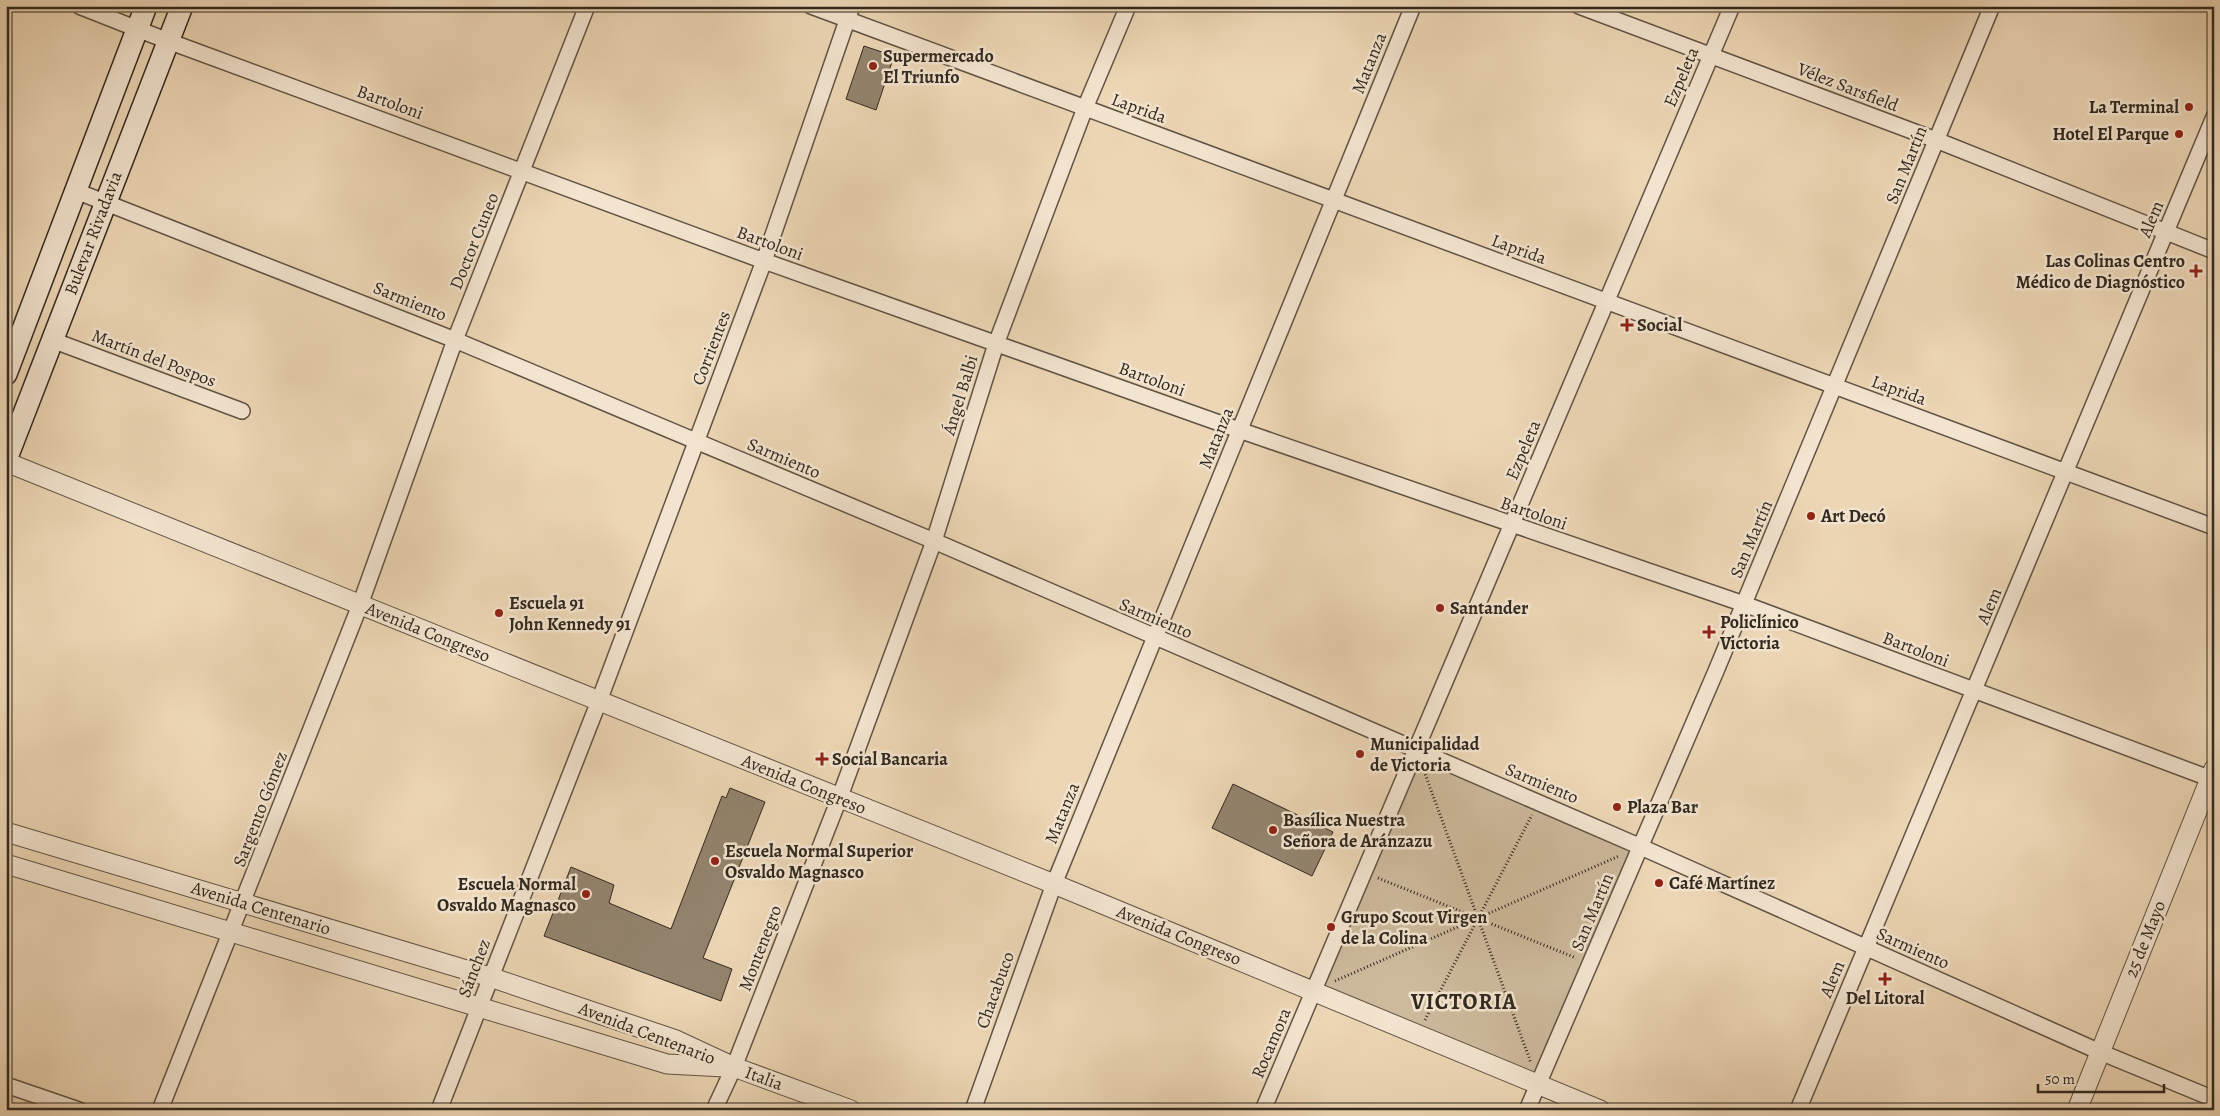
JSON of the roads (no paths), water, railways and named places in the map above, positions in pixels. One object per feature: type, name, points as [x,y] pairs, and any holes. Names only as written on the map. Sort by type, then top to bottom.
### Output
[{"type":"main road","name":"Bulevar Rivadavia","points":[[6,374],[146,6]]},
{"type":"main road","name":"Bulevar Rivadavia","points":[[6,461],[182,6]]},
{"type":"street","name":"Bartoloni","points":[[79,6],[168,41],[523,170],[764,261],[1239,430],[1744,604],[2212,776]]},
{"type":"street","name":"Doctor Cuneo","points":[[360,604],[456,340],[587,6]]},
{"type":"street","name":"Laprida","points":[[811,6],[849,13],[1085,108],[2214,527]]},
{"type":"street","name":"Ángel Balbi","points":[[839,799],[934,541],[996,344],[1085,108],[1128,6]]},
{"type":"street","name":"Matanza","points":[[1054,884],[1413,6]]},
{"type":"street","name":"Vélez Sarsfield","points":[[1578,6],[1936,140],[2214,252]]},
{"type":"street","name":"Ezpeleta","points":[[1313,991],[1732,6]]},
{"type":"street","name":"San Martín","points":[[1527,1110],[1744,604],[1992,6]]},
{"type":"street","name":"Corrientes","points":[[599,701],[764,261],[849,13]]},
{"type":"street","name":"Alem","points":[[1798,1110],[2214,117]]},
{"type":"street","name":"Sarmiento","points":[[76,191],[456,340],[934,541],[1154,638],[1640,846],[2100,1052],[2214,1099]]},
{"type":"street","name":"Martín del Pospos","points":[[52,340],[242,411]]},
{"type":"street","name":"Avenida Congreso","points":[[6,461],[839,799],[1054,884],[1600,1110]]},
{"type":"street","name":"Sargento Gómez","points":[[160,1110],[231,931],[244,903],[360,604]]},
{"type":"street","name":"Sánchez","points":[[439,1110],[599,701]]},
{"type":"street","name":"25 de Mayo","points":[[2077,1110],[2212,776]]},
{"type":"street","name":"Montenegro","points":[[714,1110],[734,1067],[839,799]]},
{"type":"street","name":"Avenida Centenario","points":[[6,832],[490,977],[676,1040],[734,1067]]},
{"type":"street","name":"Avenida Centenario","points":[[6,864],[667,1064],[734,1067]]},
{"type":"street","name":"Chacabuco","points":[[973,1110],[1054,884]]},
{"type":"street","name":"Rocamora","points":[[1263,1110],[1313,991]]},
{"type":"street","name":"Italia","points":[[734,1067],[851,1110]]},
{"type":"street","points":[[6,1084],[79,1110]]},
{"type":"place","name":"Supermercado El Triunfo","points":[[873,66]]},
{"type":"place","name":"La Terminal","points":[[2189,107]]},
{"type":"place","name":"Hotel El Parque","points":[[2179,134]]},
{"type":"place","name":"Las Colinas Centro Médico de Diagnóstico","points":[[2196,271]]},
{"type":"place","name":"Social","points":[[1627,325]]},
{"type":"place","name":"Art Decó","points":[[1811,516]]},
{"type":"place","name":"Santander","points":[[1440,608]]},
{"type":"place","name":"Escuela 91 John Kennedy 91","points":[[499,613]]},
{"type":"place","name":"Policlínico Victoria","points":[[1709,632]]},
{"type":"place","name":"Municipalidad de Victoria","points":[[1360,754]]},
{"type":"place","name":"Social Bancaria","points":[[822,759]]},
{"type":"place","name":"Plaza Bar","points":[[1617,807]]},
{"type":"place","name":"Basílica Nuestra Señora de Aránzazu","points":[[1273,830]]},
{"type":"place","name":"Escuela Normal Superior Osvaldo Magnasco","points":[[715,861]]},
{"type":"place","name":"Café Martínez","points":[[1659,883]]},
{"type":"place","name":"Escuela Normal Osvaldo Magnasco","points":[[586,894]]},
{"type":"place","name":"Grupo Scout Virgen de la Colina","points":[[1331,927]]},
{"type":"place","name":"Del Litoral","points":[[1885,979]]},
{"type":"district","name":"VICTORIA","points":[[1464,1001]]}]
